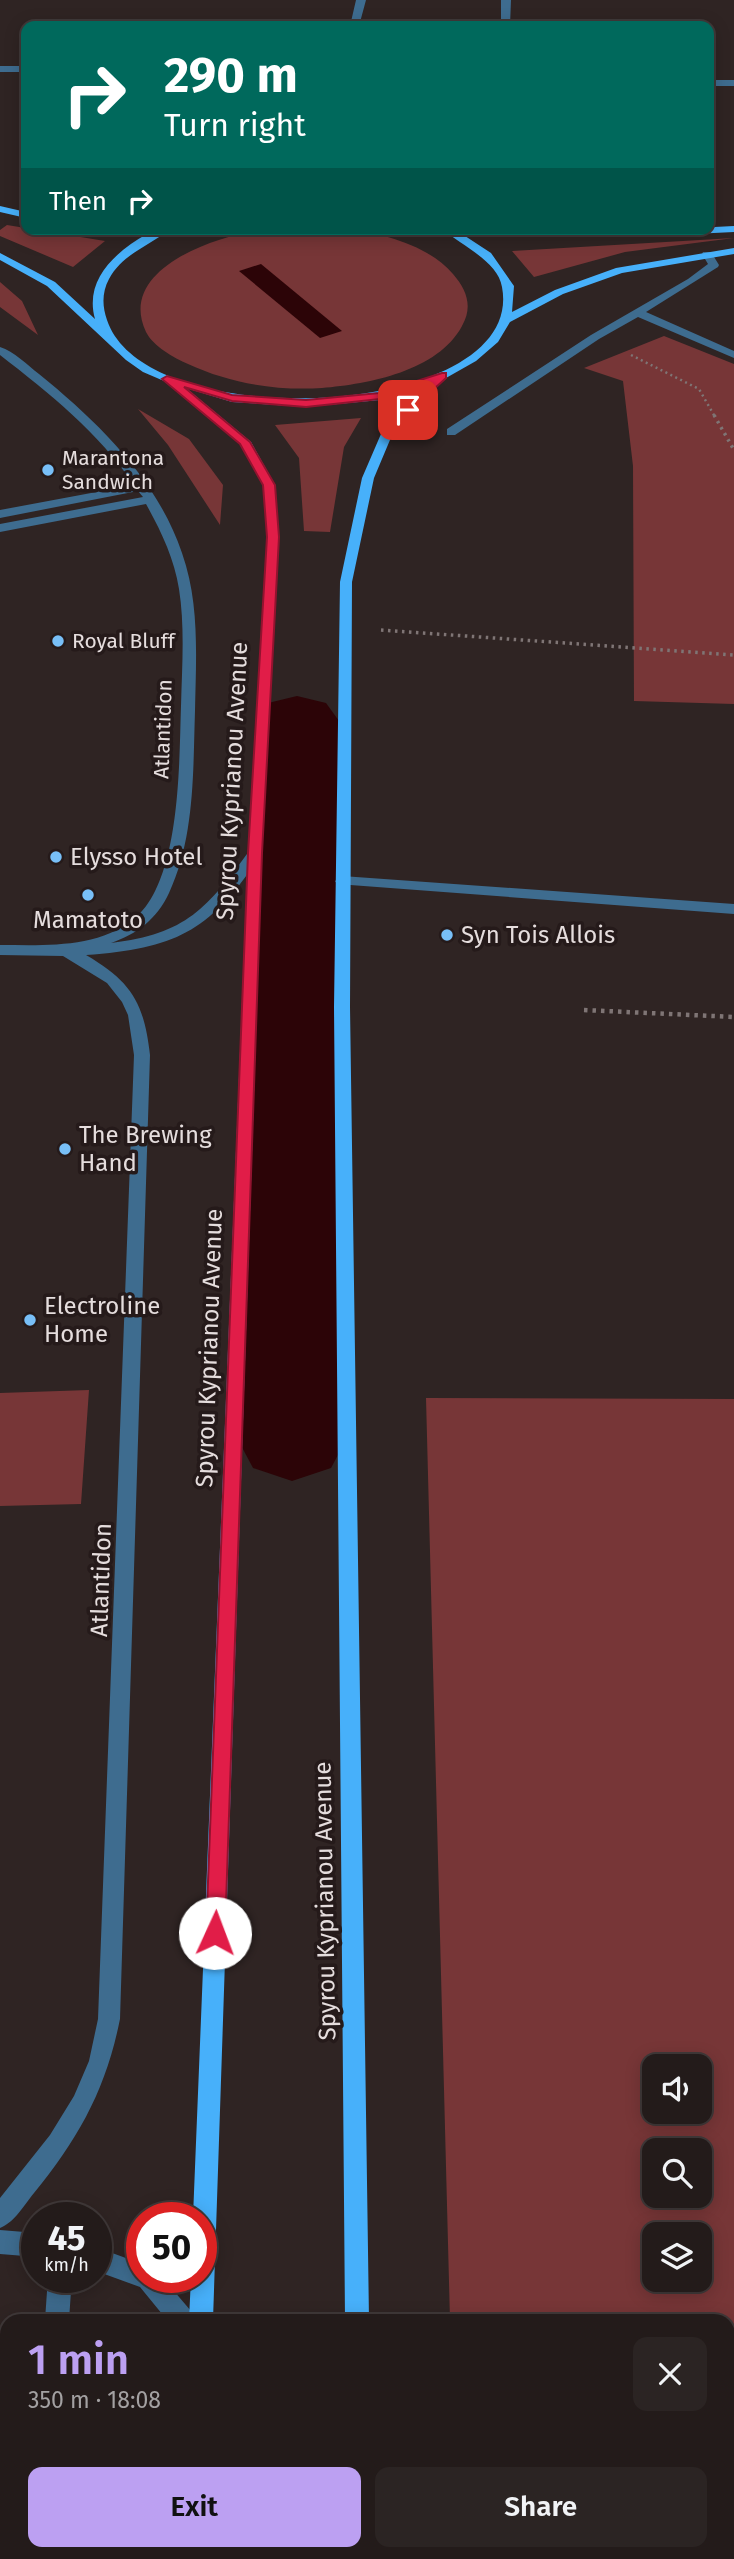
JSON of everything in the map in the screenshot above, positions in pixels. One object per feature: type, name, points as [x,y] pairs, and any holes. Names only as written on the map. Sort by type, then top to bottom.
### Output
[{"type":"main road","points":[[0,209],[21,214]]},
{"type":"main road","points":[[714,230],[734,229]]},
{"type":"main road","points":[[106,333],[97,306],[104,278],[126,253],[155,235]]},
{"type":"main road","points":[[0,256],[51,284],[130,358],[167,379],[232,398],[306,403],[380,396],[442,376],[472,359],[494,340],[506,320],[508,286],[487,255],[457,235]]},
{"type":"main road","points":[[529,235],[633,235]]},
{"type":"main road","points":[[506,320],[559,292],[620,270],[734,251]]},
{"type":"main road","name":"Spyrou Kyprianou Avenue","points":[[357,2314],[342,881],[346,582],[368,478],[390,427],[442,376]]},
{"type":"main road","name":"Spyrou Kyprianou Avenue","points":[[167,379],[244,442],[269,485],[273,537],[255,853],[201,2314]]},
{"type":"street","points":[[355,21],[361,0]]},
{"type":"street","points":[[506,0],[506,21]]},
{"type":"street","points":[[0,69],[21,69]]},
{"type":"street","points":[[714,83],[734,83]]},
{"type":"street","points":[[451,432],[595,337],[692,281],[714,265],[707,254]]},
{"type":"street","points":[[637,312],[734,355]]},
{"type":"street","name":"Atlantidon","points":[[0,350],[88,421],[141,487],[176,553],[190,631],[181,825],[165,884],[156,904],[145,918],[126,932],[65,950]]},
{"type":"street","points":[[0,514],[141,487]]},
{"type":"street","points":[[0,528],[149,500]]},
{"type":"street","name":"Atlantidon","points":[[0,950],[136,946],[194,922],[217,904],[255,853]]},
{"type":"street","points":[[342,881],[734,909]]},
{"type":"street","name":"Atlantidon","points":[[0,2216],[71,2125],[100,2061],[109,2019],[142,1055],[140,1026],[134,1004],[123,988],[104,972],[65,950]]},
{"type":"street","points":[[0,2242],[21,2244]]},
{"type":"street","points":[[57,2314],[59,2293]]},
{"type":"street","points":[[160,2293],[177,2314]]},
{"type":"path","points":[[595,337],[699,389],[734,450]]},
{"type":"path","points":[[345,627],[734,655]]},
{"type":"path","points":[[584,1010],[734,1017]]},
{"type":"shaded area","points":[[7,225],[21,227],[21,235],[68,235],[105,241],[73,267],[0,236],[0,230]]},
{"type":"shaded area","points":[[236,235],[388,237],[430,255],[453,274],[467,299],[465,319],[451,341],[437,354],[401,372],[360,383],[322,388],[287,388],[236,381],[204,371],[164,351],[154,342],[146,332],[141,310],[145,290],[158,273],[176,259]]},
{"type":"shaded area","points":[[734,238],[625,252],[534,277],[512,251]]},
{"type":"shaded area","points":[[261,264],[342,331],[320,338],[239,271]]},
{"type":"shaded area","points":[[0,282],[22,301],[38,335],[0,307]]},
{"type":"shaded area","points":[[664,336],[734,364],[734,704],[634,701],[633,466],[623,381],[584,368]]},
{"type":"shaded area","points":[[138,409],[189,439],[223,485],[220,525],[168,445]]},
{"type":"shaded area","points":[[361,418],[344,447],[330,532],[304,531],[299,458],[275,425]]},
{"type":"shaded area","points":[[89,1390],[81,1504],[0,1506],[0,1393]]},
{"type":"shaded area","points":[[426,1398],[734,1399],[734,2314],[450,2314]]},
{"type":"waterway","points":[[292,1436],[297,721]]},
{"type":"place","name":"Marantona Sandwich","points":[[48,470]]},
{"type":"place","name":"Royal Bluff","points":[[58,641]]},
{"type":"place","name":"Elysso Hotel","points":[[56,857]]},
{"type":"place","name":"Mamatoto","points":[[88,895]]},
{"type":"place","name":"Syn Tois Allois","points":[[447,935]]},
{"type":"place","name":"The Brewing Hand","points":[[65,1149]]},
{"type":"place","name":"Electroline Home","points":[[30,1320]]},
{"type":"route","points":[[215,1933],[255,853],[273,537],[269,485],[244,442],[167,379],[232,398],[306,403],[380,396],[442,376],[408,410]]}]
